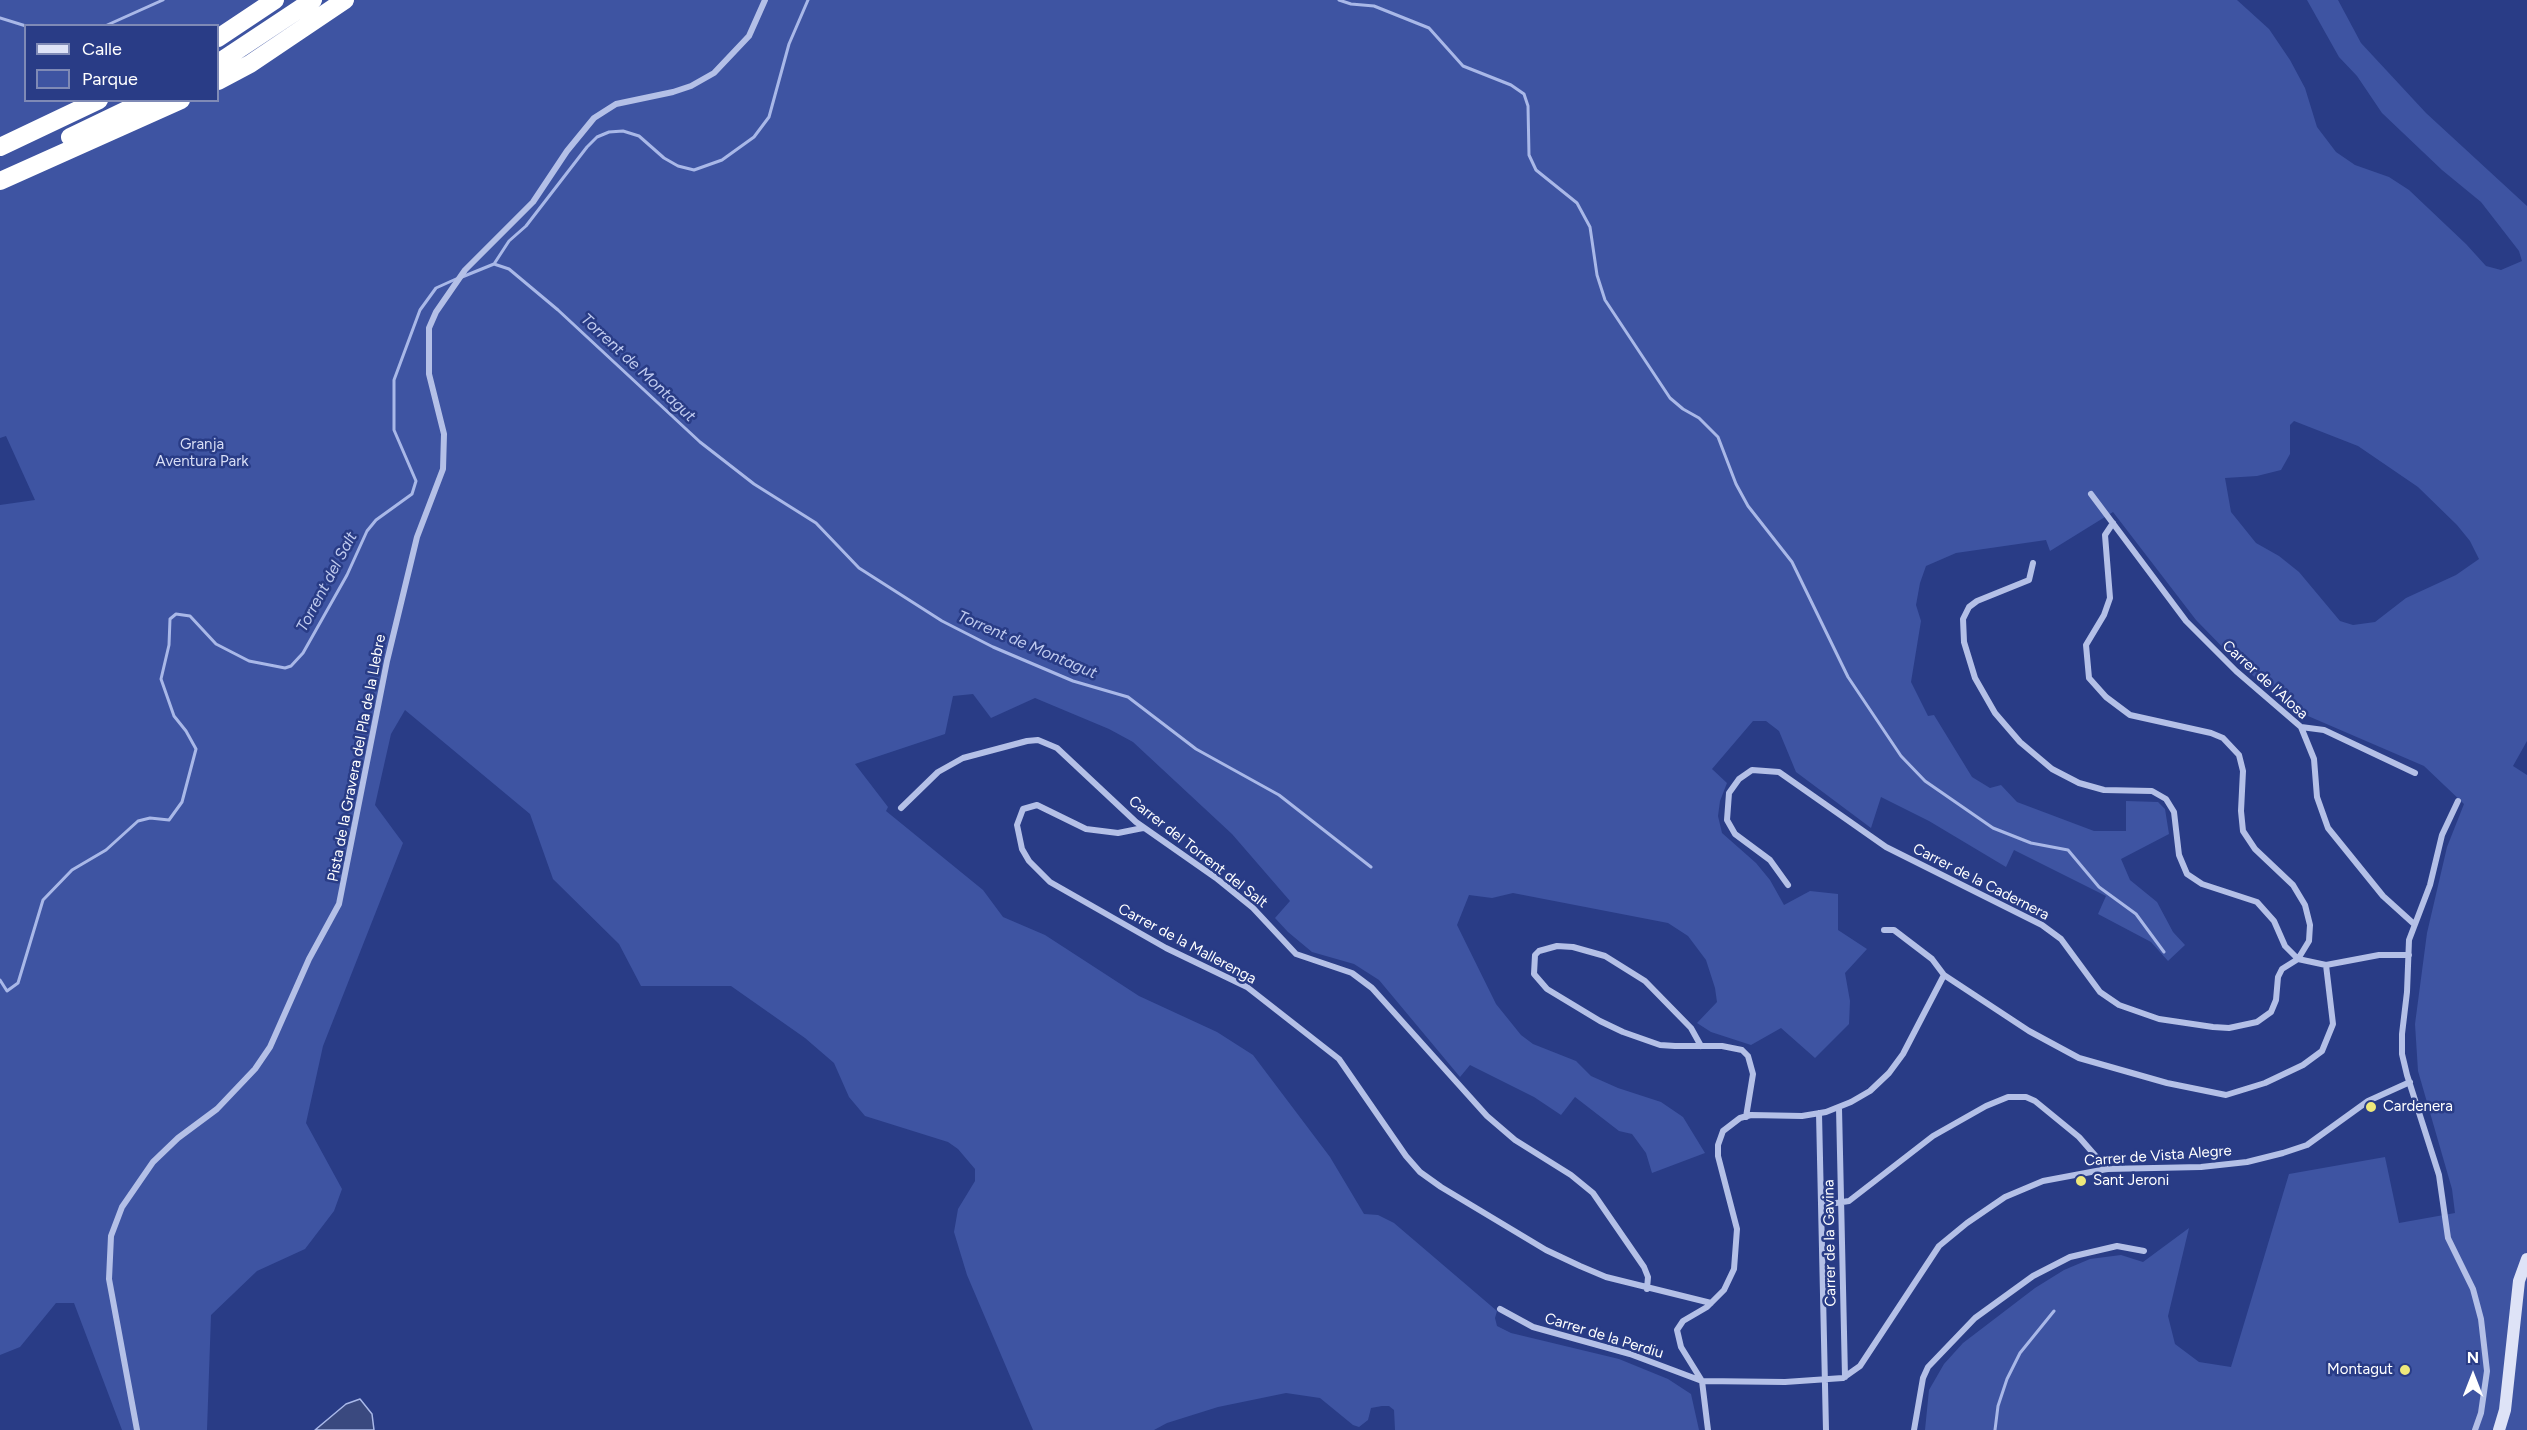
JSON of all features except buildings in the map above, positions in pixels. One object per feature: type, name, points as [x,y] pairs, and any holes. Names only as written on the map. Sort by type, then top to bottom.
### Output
[{"type":"highway","points":[[219,37],[275,0]]},
{"type":"highway","points":[[219,62],[313,0]]},
{"type":"highway","points":[[219,80],[250,64],[345,0]]},
{"type":"highway","points":[[0,147],[95,102]]},
{"type":"highway","points":[[0,169],[143,102]]},
{"type":"highway","points":[[0,181],[177,102]]},
{"type":"main road","points":[[2499,1430],[2505,1410],[2518,1289],[2527,1259]]},
{"type":"main road","points":[[2491,1430],[2506,1390]]},
{"type":"street","name":"Pista de la Gravera del Pla de la Llebre","points":[[137,1430],[109,1279],[111,1236],[122,1207],[153,1162],[178,1138],[223,1103],[255,1069],[270,1047],[309,959],[339,904],[387,661],[417,537],[443,469],[444,434],[429,374],[429,328],[436,312],[465,270],[533,202],[594,118],[616,104],[673,92],[691,86],[714,73],[749,36],[765,0]]},
{"type":"street","name":"Carrer de l'Alosa","points":[[2091,494],[2186,621],[2236,671],[2301,727],[2314,759],[2320,810],[2328,828],[2383,896],[2414,924]]},
{"type":"street","name":"Carrer de la Cadernera","points":[[1788,885],[1770,860],[1735,834],[1727,820],[1729,793],[1739,779],[1752,770],[1770,769],[1779,772],[1886,847],[2042,925],[2061,939],[2100,992],[2134,1012],[2181,1024],[2229,1028],[2257,1022],[2271,1012],[2282,969],[2298,959],[2309,941],[2310,932],[2305,905],[2293,885],[2255,849],[2243,831],[2241,811],[2243,771],[2235,750],[2223,738],[2211,733],[2130,715],[2106,697],[2090,678],[2086,645],[2104,615],[2110,598],[2105,535],[2113,523]]},
{"type":"street","points":[[2032,563],[2029,580],[1977,601],[1969,607],[1963,619],[1964,642],[1968,659],[1984,696],[1995,713],[2035,757],[2066,777],[2104,790],[2152,791],[2166,799],[2174,812],[2179,855],[2187,874],[2202,884],[2257,902],[2274,921],[2285,946],[2298,959],[2326,965],[2379,955],[2409,955]]},
{"type":"street","points":[[2301,727],[2324,730],[2415,773]]},
{"type":"street","name":"Carrer del Torrent del Salt","points":[[901,808],[938,772],[957,761],[1011,745],[1038,741],[1062,752],[1143,828],[1216,878],[1253,908],[1296,954],[1352,974],[1372,988],[1487,1116],[1515,1140],[1571,1175],[1593,1193],[1644,1267],[1648,1277],[1647,1289]]},
{"type":"street","points":[[2458,801],[2442,835],[2430,885],[2414,924],[2409,955],[2402,1054],[2439,1175],[2448,1238],[2473,1289],[2481,1319],[2487,1371],[2481,1413],[2475,1430]]},
{"type":"street","name":"Carrer de la Mallerenga","points":[[1143,828],[1118,833],[1086,829],[1037,806],[1023,809],[1017,825],[1022,849],[1029,861],[1050,882],[1166,948],[1247,987],[1339,1059],[1386,1129],[1420,1172],[1546,1250],[1606,1277],[1711,1303]]},
{"type":"street","points":[[1884,930],[1894,930],[1932,959],[1944,975],[2029,1031],[2079,1058],[2167,1083],[2226,1095],[2265,1083],[2302,1065],[2322,1051],[2333,1024],[2326,965]]},
{"type":"street","points":[[1701,1046],[1691,1028],[1645,981],[1605,956],[1573,947],[1557,946],[1539,951],[1535,955],[1532,967],[1539,981],[1558,996],[1600,1022],[1660,1045],[1733,1047],[1742,1050],[1748,1056],[1753,1074],[1746,1117]]},
{"type":"street","points":[[1708,1430],[1702,1381],[1681,1347],[1677,1330],[1683,1321],[1711,1303],[1724,1290],[1730,1279],[1737,1242],[1733,1211],[1718,1145],[1723,1131],[1730,1124],[1746,1117],[1819,1113],[1839,1108],[1870,1091],[1897,1063],[1944,975]]},
{"type":"street","name":"Carrer de Vista Alegre","points":[[1845,1377],[1860,1366],[1930,1257],[1959,1229],[1987,1208],[2020,1190],[2043,1181],[2107,1169],[2201,1167],[2273,1156],[2307,1145],[2368,1101],[2410,1082]]},
{"type":"street","points":[[1823,1205],[1841,1204],[1867,1189],[1933,1136],[2008,1096],[2026,1097],[2035,1101],[2079,1137],[2107,1169]]},
{"type":"street","name":"Carrer de la Gavina","points":[[1839,1108],[1845,1377]]},
{"type":"street","name":"Carrer de la Gavina","points":[[1819,1113],[1823,1205],[1826,1430]]},
{"type":"street","points":[[1914,1430],[1923,1378],[1928,1367],[1975,1318],[2033,1276],[2070,1257],[2117,1246],[2144,1251]]},
{"type":"street","name":"Carrer de la Perdiu","points":[[1500,1309],[1533,1327],[1630,1353],[1702,1381]]},
{"type":"street","points":[[1702,1381],[1825,1380],[1845,1377]]},
{"type":"green space","name":"Granja Aventura Park","points":[[0,0],[2237,0],[2269,29],[2290,60],[2305,88],[2317,127],[2336,152],[2355,165],[2389,177],[2409,190],[2486,266],[2501,270],[2522,261],[2519,251],[2481,202],[2442,170],[2382,113],[2357,76],[2339,57],[2307,0],[2338,0],[2361,43],[2426,113],[2527,206],[2527,741],[2513,766],[2527,775],[2527,1430],[1925,1430],[1929,1390],[1944,1364],[1963,1343],[2035,1288],[2064,1270],[2090,1259],[2121,1255],[2143,1262],[2189,1228],[2168,1316],[2175,1344],[2199,1362],[2231,1367],[2289,1174],[2385,1157],[2399,1223],[2455,1213],[2452,1189],[2418,1071],[2415,1024],[2427,933],[2447,847],[2464,804],[2424,766],[2301,713],[2283,701],[2238,663],[2196,620],[2113,512],[2050,551],[2046,540],[1956,553],[1926,566],[1916,605],[1921,621],[1911,682],[1928,716],[1934,715],[1972,777],[1990,788],[2001,785],[2017,802],[2094,831],[2126,831],[2126,801],[2158,802],[2165,809],[2169,834],[2121,859],[2130,880],[2157,902],[2173,932],[2185,945],[2168,961],[2151,942],[2098,914],[2106,896],[2014,850],[2006,867],[1929,821],[1881,797],[1871,828],[1796,772],[1779,731],[1766,721],[1753,721],[1712,769],[1727,783],[1720,801],[1718,816],[1722,833],[1756,863],[1770,880],[1784,905],[1810,891],[1838,894],[1838,930],[1867,949],[1845,973],[1850,1001],[1849,1024],[1815,1058],[1781,1028],[1751,1045],[1711,1032],[1697,1023],[1717,1002],[1715,988],[1706,960],[1688,936],[1668,923],[1513,893],[1492,898],[1469,895],[1457,925],[1496,1004],[1521,1035],[1533,1044],[1576,1061],[1591,1076],[1618,1088],[1661,1102],[1683,1117],[1705,1153],[1652,1173],[1646,1153],[1632,1134],[1619,1131],[1575,1097],[1561,1115],[1534,1097],[1470,1065],[1460,1077],[1379,980],[1354,964],[1312,952],[1288,932],[1275,918],[1290,901],[1232,834],[1133,742],[1109,729],[1035,698],[991,718],[973,694],[953,696],[945,734],[855,764],[888,807],[886,811],[983,890],[1003,917],[1045,935],[1139,996],[1217,1032],[1253,1055],[1330,1157],[1364,1214],[1378,1215],[1394,1223],[1497,1311],[1495,1318],[1497,1326],[1511,1333],[1619,1359],[1668,1379],[1691,1394],[1699,1430],[1395,1430],[1394,1410],[1389,1406],[1371,1408],[1368,1420],[1359,1427],[1353,1425],[1320,1398],[1286,1393],[1218,1407],[1167,1423],[1154,1430],[1033,1430],[967,1275],[954,1232],[958,1209],[975,1181],[975,1169],[958,1149],[948,1142],[865,1116],[849,1097],[834,1063],[805,1038],[731,986],[641,986],[619,944],[553,879],[530,814],[405,710],[391,734],[375,805],[403,843],[323,1046],[306,1123],[342,1189],[334,1211],[305,1249],[257,1271],[211,1315],[207,1430],[122,1430],[74,1303],[56,1303],[20,1347],[0,1355],[0,505],[35,500],[6,436],[0,438]],"holes":[[[2294,421],[2358,446],[2418,487],[2457,525],[2470,541],[2479,559],[2456,575],[2406,598],[2375,622],[2353,625],[2340,621],[2299,572],[2279,556],[2256,543],[2231,512],[2225,478],[2257,476],[2281,470],[2290,454],[2290,425]]]},
{"type":"shaded area","points":[[360,1399],[372,1414],[374,1430],[315,1430],[346,1404]]},
{"type":"waterway","points":[[109,24],[163,0]]},
{"type":"waterway","name":"Torrent del Salt","points":[[462,277],[494,264],[509,241],[526,226],[597,137],[609,132],[623,131],[639,136],[664,158],[678,166],[694,170],[722,160],[754,137],[769,117],[789,44],[808,0]]},
{"type":"waterway","points":[[1339,0],[1351,4],[1374,6],[1429,28],[1463,66],[1511,85],[1524,94],[1528,106],[1529,155],[1536,170],[1577,203],[1590,227],[1597,275],[1605,300],[1670,398],[1699,418],[1718,437],[1736,484],[1748,506],[1792,562],[1848,677],[1901,756],[1925,781],[1993,828],[2031,843],[2068,850],[2099,887],[2136,914],[2164,952]]},
{"type":"waterway","points":[[0,18],[24,25]]},
{"type":"waterway","name":"Torrent de Montagut","points":[[494,264],[509,269],[558,310],[700,442],[754,484],[816,523],[859,568],[942,621],[993,647],[1073,681],[1128,697],[1196,749],[1279,795],[1371,867]]},
{"type":"waterway","name":"Torrent del Salt","points":[[0,980],[7,991],[18,983],[43,900],[72,870],[106,850],[138,821],[150,818],[169,820],[182,802],[196,749],[174,716],[161,679],[169,645],[170,619],[176,614],[190,616],[216,644],[249,661],[285,668],[291,666],[303,653],[347,575],[367,531],[376,520],[412,494],[416,481],[394,430],[394,380],[420,310],[436,288],[456,279]]},
{"type":"waterway","points":[[1995,1430],[1998,1406],[2007,1379],[2020,1353],[2054,1311]]},
{"type":"place","name":"Cardenera","points":[[2371,1107]]},
{"type":"place","name":"Sant Jeroni","points":[[2081,1181]]},
{"type":"place","name":"Montagut","points":[[2405,1370]]}]
